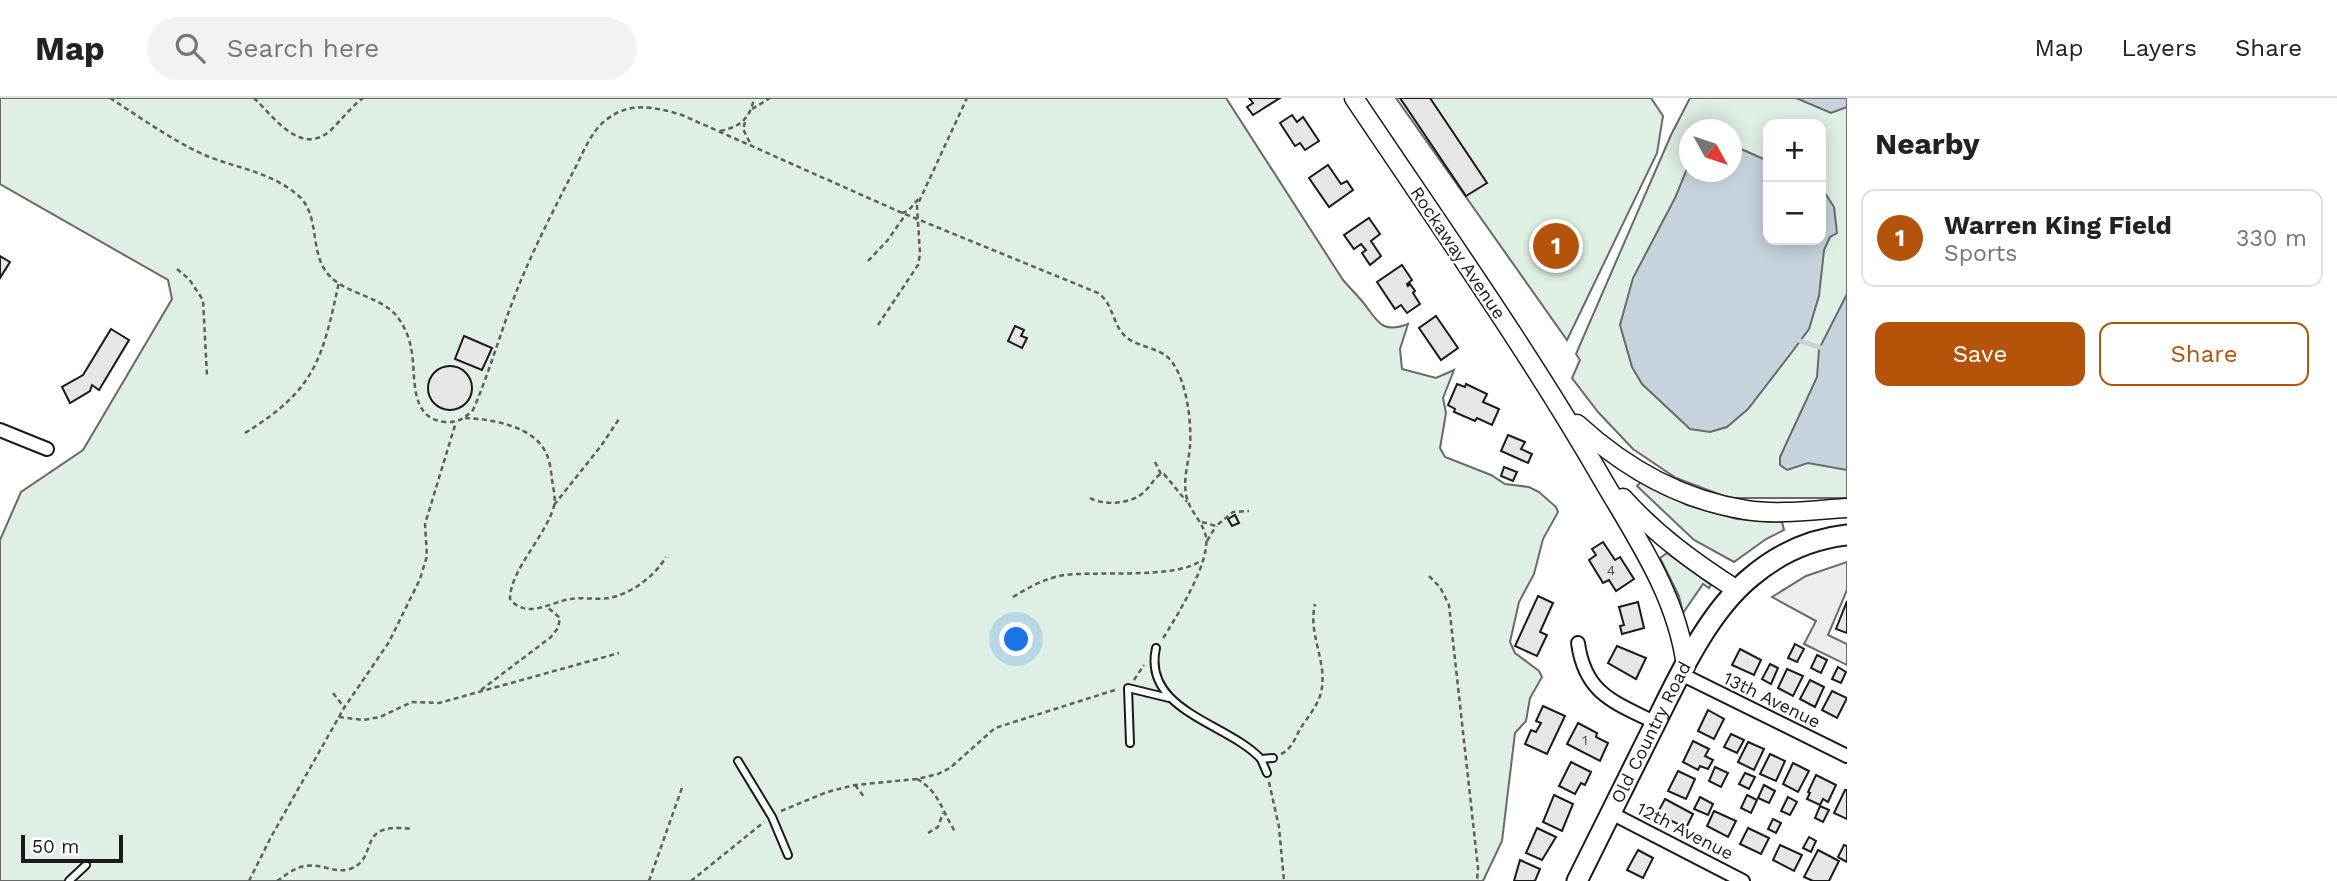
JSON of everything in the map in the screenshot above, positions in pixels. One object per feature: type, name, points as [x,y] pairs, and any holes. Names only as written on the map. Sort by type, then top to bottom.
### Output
[{"type":"main road","name":"Rockaway Avenue","points":[[1354,98],[1561,409],[1656,570],[1677,621],[1683,670]]},
{"type":"main road","name":"Rockaway Avenue","points":[[1561,409],[1602,447],[1644,474],[1684,494],[1747,510],[1793,512],[1847,508]]},
{"type":"main road","name":"Rockaway Avenue","points":[[1597,470],[1646,523],[1668,542],[1737,590]]},
{"type":"main road","name":"Old Country Road","points":[[1577,881],[1683,670],[1703,636],[1737,590],[1786,553],[1811,542],[1847,535]]},
{"type":"street","points":[[0,430],[47,449]]},
{"type":"street","points":[[1578,643],[1585,674],[1593,684],[1619,705],[1656,723]]},
{"type":"street","name":"13th Avenue","points":[[1683,670],[1847,757]]},
{"type":"street","name":"12th Avenue","points":[[1611,813],[1743,881]]},
{"type":"lane","points":[[1156,648],[1155,670],[1169,698]]},
{"type":"lane","points":[[1130,744],[1128,688],[1169,698],[1195,716],[1236,737],[1251,747],[1261,759],[1267,773]]},
{"type":"lane","points":[[1261,759],[1273,758]]},
{"type":"lane","points":[[738,761],[772,817],[788,855]]},
{"type":"lane","points":[[69,881],[86,865]]},
{"type":"path","points":[[110,98],[198,152],[267,175],[297,194],[308,205],[320,262],[329,275],[383,305],[395,314],[404,328],[411,348],[414,384],[421,409],[432,419],[456,422],[473,410],[518,288],[595,131],[622,110],[640,106],[662,109],[719,131],[917,219],[1098,293],[1105,299],[1123,334],[1166,356],[1179,374],[1191,429],[1186,495],[1193,510]]},
{"type":"path","points":[[254,98],[296,136],[306,141],[328,132],[363,98]]},
{"type":"path","points":[[719,131],[740,126],[752,109],[754,98]]},
{"type":"path","points":[[752,109],[770,98]]},
{"type":"path","points":[[878,325],[918,265],[920,254],[917,206],[967,98]]},
{"type":"path","points":[[746,119],[743,129],[751,145]]},
{"type":"path","points":[[868,261],[887,241],[904,213],[922,194]]},
{"type":"path","points":[[177,269],[203,300],[207,376]]},
{"type":"path","points":[[245,433],[289,401],[303,387],[313,371],[324,343],[339,282]]},
{"type":"path","points":[[465,418],[478,418],[512,427],[528,433],[538,441],[546,453],[551,470],[554,505]]},
{"type":"path","points":[[619,419],[554,505],[510,590],[510,599],[516,606],[528,610],[547,607],[572,598],[609,598],[622,594],[649,576],[666,557]]},
{"type":"path","points":[[249,881],[344,708],[389,642],[420,579],[427,556],[425,524],[456,422]]},
{"type":"path","points":[[1156,462],[1161,474],[1171,479],[1201,521],[1206,544]]},
{"type":"path","points":[[1090,498],[1103,502],[1128,501],[1145,492],[1161,474]]},
{"type":"path","points":[[691,881],[759,825],[783,810],[827,792],[855,785],[917,779],[950,768],[995,728],[1128,688],[1156,648],[1182,603],[1216,526],[1233,512],[1249,511]]},
{"type":"path","points":[[1201,521],[1216,526]]},
{"type":"path","points":[[1013,597],[1045,580],[1064,575],[1113,575],[1186,568],[1203,559]]},
{"type":"path","points":[[1429,576],[1445,596],[1453,631],[1478,868],[1477,881]]},
{"type":"path","points":[[1273,758],[1290,749],[1319,698],[1323,674],[1315,638],[1315,604]]},
{"type":"path","points":[[479,692],[551,637],[558,628],[560,618],[547,607]]},
{"type":"path","points":[[339,717],[363,720],[380,717],[412,702],[439,703],[619,653]]},
{"type":"path","points":[[334,692],[344,708]]},
{"type":"path","points":[[1267,773],[1279,827],[1284,881]]},
{"type":"path","points":[[917,779],[935,792],[943,813],[956,833]]},
{"type":"path","points":[[649,881],[683,785]]},
{"type":"path","points":[[855,785],[865,799]]},
{"type":"path","points":[[928,833],[942,822],[943,813]]},
{"type":"path","points":[[276,881],[293,870],[308,865],[336,870],[351,869],[366,855],[369,844],[383,830],[390,827],[413,829]]},
{"type":"green space","points":[[0,98],[1226,98],[1343,280],[1380,323],[1391,328],[1408,324],[1400,349],[1402,369],[1436,378],[1454,370],[1443,398],[1446,413],[1440,448],[1445,457],[1491,475],[1505,484],[1529,487],[1539,492],[1558,512],[1543,539],[1534,574],[1519,602],[1510,642],[1515,653],[1539,671],[1542,677],[1530,698],[1526,721],[1515,733],[1502,841],[1483,881],[0,881],[0,540],[21,492],[83,450],[172,299],[168,280],[0,184]]},
{"type":"green space","points":[[1396,98],[1651,98],[1663,116],[1657,153],[1567,340]]},
{"type":"green space","points":[[1690,98],[1847,98],[1847,498],[1729,498],[1676,478],[1633,449],[1598,412],[1572,378],[1580,360],[1576,354],[1679,119],[1679,182],[1742,182],[1742,119],[1679,119]]},
{"type":"green space","points":[[1643,480],[1687,505],[1737,519],[1782,522],[1784,530],[1766,539],[1734,562],[1694,540],[1637,486]]},
{"type":"green space","points":[[1667,553],[1711,585],[1709,588],[1703,584],[1683,613],[1679,596],[1660,558]]},
{"type":"shaded area","points":[[1796,98],[1847,98],[1847,107],[1831,113]]},
{"type":"shaded area","points":[[1742,149],[1763,159],[1763,245],[1826,245],[1826,195],[1834,207],[1837,233],[1830,237],[1824,250],[1819,296],[1809,329],[1748,409],[1727,427],[1710,432],[1690,429],[1642,384],[1632,367],[1620,325],[1633,278],[1682,182],[1742,182]]},
{"type":"shaded area","points":[[1847,294],[1847,470],[1808,463],[1787,470],[1780,465],[1780,457],[1817,377],[1819,349]]},
{"type":"shaded area","points":[[1847,562],[1847,590],[1828,635],[1847,644],[1847,665],[1804,644],[1816,621],[1772,597],[1806,576]]},
{"type":"building","points":[[1249,98],[1280,98],[1253,115],[1247,107],[1253,103]]},
{"type":"building","points":[[1400,98],[1430,98],[1487,183],[1466,196]]},
{"type":"building","points":[[1292,115],[1297,122],[1303,117],[1319,141],[1305,150],[1300,143],[1295,146],[1280,123]]},
{"type":"building","points":[[1328,165],[1341,184],[1347,181],[1353,190],[1329,207],[1309,178]]},
{"type":"building","points":[[1369,218],[1380,234],[1371,241],[1381,256],[1370,265],[1362,253],[1366,250],[1361,244],[1354,249],[1344,235]]},
{"type":"building","points":[[0,256],[10,262],[0,278]]},
{"type":"building","points":[[1402,265],[1412,280],[1407,284],[1415,291],[1413,293],[1420,304],[1407,313],[1401,305],[1395,309],[1377,282]]},
{"type":"building","points":[[1436,316],[1458,348],[1441,360],[1419,328]]},
{"type":"building","points":[[1015,326],[1024,330],[1021,336],[1027,338],[1022,348],[1008,341]]},
{"type":"building","points":[[111,329],[129,340],[99,390],[92,385],[90,391],[70,403],[62,387],[83,375]]},
{"type":"building","points":[[464,336],[492,348],[482,370],[455,359]]},
{"type":"building","points":[[450,366],[465,373],[472,388],[465,403],[450,410],[435,403],[428,388],[435,373]]},
{"type":"building","points":[[1457,384],[1465,387],[1466,384],[1487,394],[1483,402],[1499,409],[1492,425],[1454,412],[1455,409],[1448,405]]},
{"type":"building","points":[[1508,435],[1525,442],[1521,449],[1532,454],[1528,463],[1501,451]]},
{"type":"building","points":[[1504,467],[1517,472],[1513,481],[1501,476]]},
{"type":"building","points":[[1235,515],[1239,523],[1232,526],[1228,519]]},
{"type":"building","points":[[1603,542],[1615,560],[1620,557],[1634,579],[1616,591],[1609,580],[1603,583],[1589,560],[1596,555],[1592,549]]},
{"type":"building","points":[[1538,596],[1553,603],[1540,632],[1547,635],[1537,656],[1515,646]]},
{"type":"building","points":[[1847,601],[1847,633],[1836,629]]},
{"type":"building","points":[[1638,602],[1644,628],[1622,634],[1620,626],[1624,625],[1619,607]]},
{"type":"building","points":[[1795,644],[1804,649],[1797,662],[1788,658]]},
{"type":"building","points":[[1617,646],[1646,658],[1636,679],[1608,663]]},
{"type":"building","points":[[1740,649],[1761,660],[1754,675],[1732,665]]},
{"type":"building","points":[[1817,655],[1827,660],[1821,673],[1811,668]]},
{"type":"building","points":[[1770,664],[1778,668],[1771,684],[1762,679]]},
{"type":"building","points":[[1838,667],[1846,672],[1841,683],[1832,679]]},
{"type":"building","points":[[1787,669],[1803,676],[1793,696],[1778,688]]},
{"type":"building","points":[[1810,680],[1824,687],[1815,707],[1800,699]]},
{"type":"building","points":[[1832,691],[1847,698],[1837,718],[1822,710]]},
{"type":"building","points":[[1543,706],[1565,716],[1547,754],[1525,744],[1531,730],[1536,732],[1541,723],[1536,721]]},
{"type":"building","points":[[1708,710],[1724,719],[1714,739],[1698,731]]},
{"type":"building","points":[[1578,723],[1597,733],[1596,737],[1608,743],[1600,761],[1567,744]]},
{"type":"building","points":[[1731,734],[1744,740],[1737,753],[1724,747]]},
{"type":"building","points":[[1693,741],[1709,749],[1705,756],[1713,760],[1708,769],[1700,766],[1698,770],[1683,762]]},
{"type":"building","points":[[1748,742],[1764,749],[1754,770],[1738,762]]},
{"type":"building","points":[[1770,754],[1785,761],[1776,781],[1760,774]]},
{"type":"building","points":[[1571,762],[1591,772],[1585,785],[1581,783],[1575,794],[1559,786]]},
{"type":"building","points":[[1793,763],[1809,771],[1798,792],[1783,784]]},
{"type":"building","points":[[1715,767],[1728,773],[1721,787],[1709,781]]},
{"type":"building","points":[[1678,771],[1695,779],[1686,799],[1668,791]]},
{"type":"building","points":[[1745,773],[1755,777],[1749,789],[1739,784]]},
{"type":"building","points":[[1816,775],[1836,785],[1828,802],[1823,799],[1820,805],[1807,799]]},
{"type":"building","points":[[1764,785],[1775,791],[1769,803],[1758,798]]},
{"type":"building","points":[[1847,790],[1847,819],[1834,813]]},
{"type":"building","points":[[1554,795],[1573,804],[1562,831],[1543,822]]},
{"type":"building","points":[[1747,795],[1757,800],[1751,813],[1741,808]]},
{"type":"building","points":[[1700,797],[1713,804],[1708,815],[1694,809]]},
{"type":"building","points":[[1788,797],[1797,802],[1790,815],[1781,811]]},
{"type":"building","points":[[1665,799],[1693,814],[1686,828],[1657,814]]},
{"type":"building","points":[[1820,806],[1829,810],[1823,822],[1815,818]]},
{"type":"building","points":[[1714,811],[1736,821],[1728,837],[1707,826]]},
{"type":"building","points":[[1773,819],[1781,823],[1776,833],[1768,829]]},
{"type":"building","points":[[1537,828],[1556,837],[1542,860],[1526,853]]},
{"type":"building","points":[[1748,828],[1769,838],[1761,854],[1740,844]]},
{"type":"building","points":[[1809,837],[1816,841],[1811,852],[1803,848]]},
{"type":"building","points":[[1780,845],[1802,855],[1794,871],[1773,860]]},
{"type":"building","points":[[1844,845],[1847,846],[1847,862],[1838,857]]},
{"type":"building","points":[[1638,850],[1653,858],[1643,878],[1627,870]]},
{"type":"building","points":[[1818,850],[1839,861],[1829,881],[1813,881],[1804,877]]},
{"type":"building","points":[[1520,860],[1540,869],[1535,881],[1514,881]]},
{"type":"waterway","points":[[1800,341],[1825,349]]},
{"type":"place","name":"Warren King Field","points":[[1556,246]]}]
